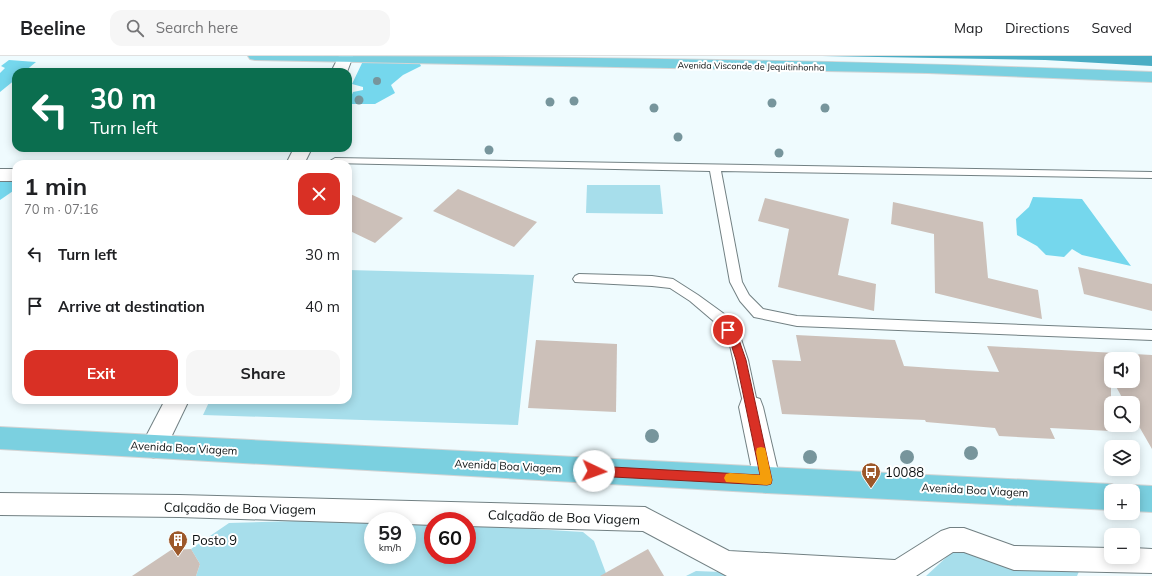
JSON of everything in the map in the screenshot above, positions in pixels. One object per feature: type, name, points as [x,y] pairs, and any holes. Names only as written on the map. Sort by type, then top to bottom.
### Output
[{"type":"main road","name":"Avenida Visconde de Jequitinhonha","points":[[254,56],[344,62],[1030,71],[1152,77]]},
{"type":"main road","name":"Avenida Boa Viagem","points":[[0,438],[767,480],[1104,497]]},
{"type":"main road","points":[[1140,498],[1152,499]]},
{"type":"street","points":[[0,174],[12,175]]},
{"type":"street","points":[[154,446],[175,404]]},
{"type":"street","points":[[752,407],[767,480]]},
{"type":"street","name":"Calçadão de Boa Viagem","points":[[0,504],[179,506],[645,519],[727,563],[898,573],[950,540],[964,540],[1014,558],[1152,561]]},
{"type":"lane","points":[[352,161],[1152,175]]},
{"type":"lane","points":[[716,168],[736,282],[744,298],[759,312],[797,321],[1152,336]]},
{"type":"lane","points":[[579,279],[652,281],[673,284],[694,298],[722,320],[734,340],[741,360],[752,407]]},
{"type":"shaded area","points":[[822,56],[1152,56],[1152,66],[1045,60]]},
{"type":"shaded area","points":[[9,60],[36,62],[29,68],[12,68],[12,82],[0,92],[0,73],[5,68],[1,66]]},
{"type":"shaded area","points":[[363,61],[420,64],[421,66],[403,75],[391,85],[395,93],[375,104],[352,104],[353,92],[363,90],[363,87],[352,84]]},
{"type":"shaded area","points":[[12,180],[12,192],[0,200],[0,182]]},
{"type":"shaded area","points":[[587,185],[660,185],[663,214],[586,213]]},
{"type":"shaded area","points":[[1033,197],[1082,199],[1131,266],[1082,255],[1072,249],[1064,257],[1046,255],[1037,246],[1017,235],[1016,219],[1029,207]]},
{"type":"shaded area","points":[[352,270],[534,275],[518,425],[203,415],[208,404],[352,404]]},
{"type":"shaded area","points":[[364,520],[364,564],[416,564],[416,522],[424,523],[424,564],[476,564],[476,526],[583,532],[594,541],[607,576],[196,576],[200,564],[191,549],[229,523]]},
{"type":"shaded area","points":[[973,550],[1080,569],[1077,576],[926,576],[951,553]]},
{"type":"shaded area","points":[[696,571],[822,576],[686,576]]},
{"type":"building","points":[[458,189],[537,222],[514,247],[433,211]]},
{"type":"building","points":[[352,195],[403,218],[375,243],[352,232]]},
{"type":"building","points":[[765,198],[849,219],[838,275],[876,284],[874,311],[778,287],[789,229],[758,221]]},
{"type":"building","points":[[893,202],[983,222],[988,278],[1038,290],[1042,319],[935,293],[934,234],[891,224]]},
{"type":"building","points":[[1078,267],[1152,284],[1152,311],[1084,294]]},
{"type":"building","points":[[796,335],[895,340],[904,366],[999,372],[987,346],[1104,352],[1104,388],[1111,388],[1111,396],[1104,396],[1104,431],[1050,428],[1055,439],[999,436],[995,428],[926,422],[925,420],[782,414],[772,360],[801,361]]},
{"type":"building","points":[[536,340],[617,344],[616,412],[528,408]]},
{"type":"building","points":[[1140,354],[1152,355],[1152,449],[1140,428],[1140,396],[1121,396],[1117,388],[1140,388]]},
{"type":"building","name":"Posto 9","points":[[191,549],[200,564],[196,576],[132,576],[171,550]]},
{"type":"building","points":[[648,549],[664,576],[600,576]]},
{"type":"slow traffic","points":[[730,478],[767,480],[761,452]]},
{"type":"place","name":"10088","points":[[871,489]]},
{"type":"place","name":"Posto 9","points":[[178,557]]},
{"type":"route","points":[[594,471],[767,480],[741,360],[734,340],[728,330]]}]
